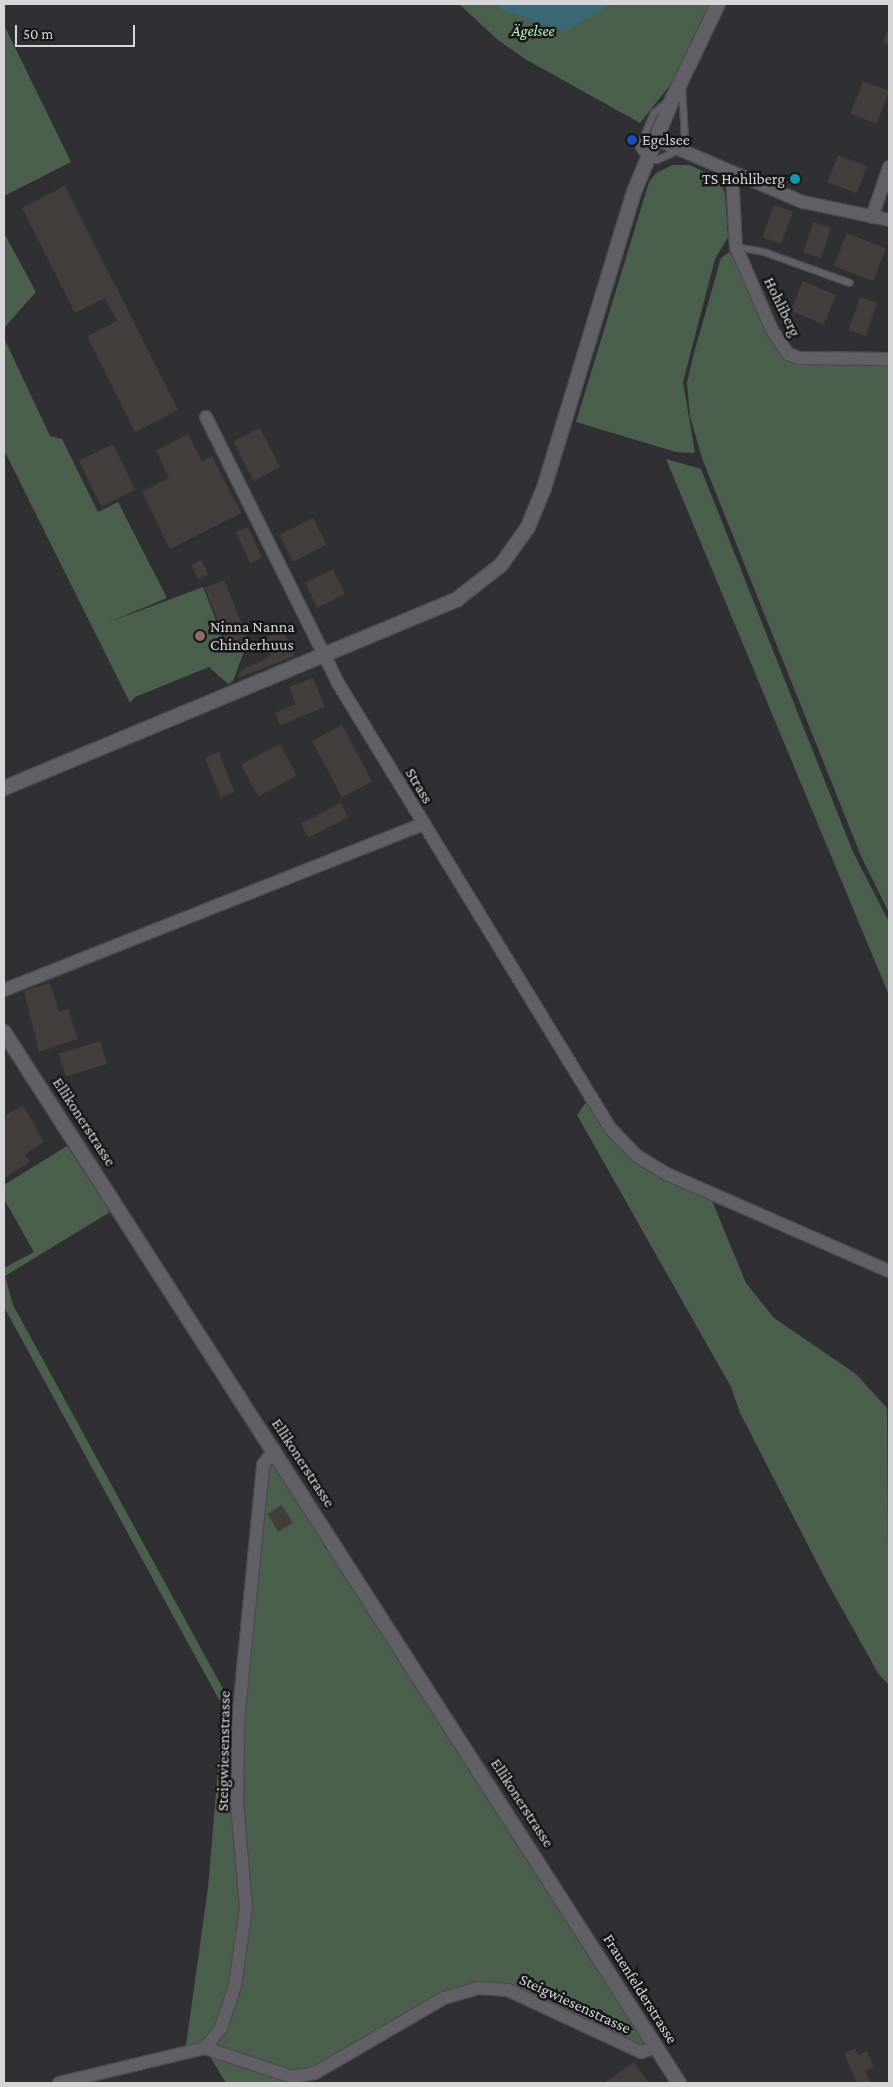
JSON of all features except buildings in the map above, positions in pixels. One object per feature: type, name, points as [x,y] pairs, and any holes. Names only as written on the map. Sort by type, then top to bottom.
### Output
[{"type":"street","points":[[4,788],[326,657],[456,600],[501,565],[517,545],[544,488],[614,251],[654,139],[718,4]]},
{"type":"street","points":[[654,139],[720,165],[732,174],[745,177],[803,202],[889,220]]},
{"type":"street","points":[[872,217],[889,167]]},
{"type":"street","name":"Hohliberg","points":[[732,174],[736,247],[772,330],[788,354],[889,359]]},
{"type":"street","name":"Strass","points":[[4,990],[424,824],[338,683],[206,417]]},
{"type":"street","points":[[424,824],[610,1128],[637,1156],[710,1196],[889,1271]]},
{"type":"street","name":"Ellikonerstrasse","points":[[4,1032],[572,1913]]},
{"type":"street","name":"Steigwiesenstrasse","points":[[274,1450],[263,1465],[238,1721],[237,1804],[246,1908],[235,1986],[221,2028],[205,2048],[284,2075],[315,2073],[444,1998],[478,1988],[508,1990],[640,2052],[656,2047]]},
{"type":"street","name":"Frauenfelderstrasse","points":[[572,1913],[679,2083]]},
{"type":"street","points":[[59,2083],[205,2048]]},
{"type":"lane","points":[[673,98],[654,113],[639,148],[647,159],[657,160],[682,149],[685,140],[681,80]]},
{"type":"lane","points":[[736,247],[764,252],[850,283]]},
{"type":"green space","points":[[459,4],[711,4],[675,79],[640,123],[525,59],[498,40]]},
{"type":"green space","points":[[4,25],[71,162],[4,196]]},
{"type":"green space","points":[[673,165],[690,165],[712,176],[717,175],[725,193],[728,237],[715,259],[683,382],[695,453],[676,452],[576,422],[649,182],[656,173]]},
{"type":"green space","points":[[4,233],[36,292],[4,328]]},
{"type":"green space","points":[[736,247],[788,354],[889,359],[889,913],[861,856],[702,458],[690,416],[687,383],[694,353],[721,258]]},
{"type":"green space","points":[[4,338],[50,436],[62,439],[98,512],[118,502],[167,598],[107,623],[203,587],[226,646],[249,638],[233,681],[228,684],[209,667],[135,697],[130,703],[4,450]]},
{"type":"green space","points":[[666,459],[701,469],[853,852],[889,922],[889,995]]},
{"type":"green space","points":[[591,1095],[637,1156],[710,1196],[746,1283],[774,1318],[856,1374],[887,1408],[889,1685],[878,1673],[827,1582],[740,1413],[731,1387],[577,1115]]},
{"type":"green space","points":[[67,1146],[110,1212],[5,1276],[13,1305],[233,1707],[223,1707],[4,1307],[4,1268],[34,1252],[4,1199],[4,1185]]},
{"type":"green space","points":[[274,1450],[656,2047],[649,2051],[508,1990],[444,1998],[330,2067],[292,2077],[289,2083],[226,2083],[205,2048],[185,2052],[208,1888],[223,1710],[238,1721],[263,1465]]},
{"type":"water","name":"Ägelsee","points":[[496,4],[612,4],[564,32],[503,10]]},
{"type":"place","name":"Egelsee","points":[[632,140]]},
{"type":"place","name":"TS Hohliberg","points":[[795,179]]},
{"type":"place","name":"Ninna Nanna Chinderhuus","points":[[200,636]]}]
